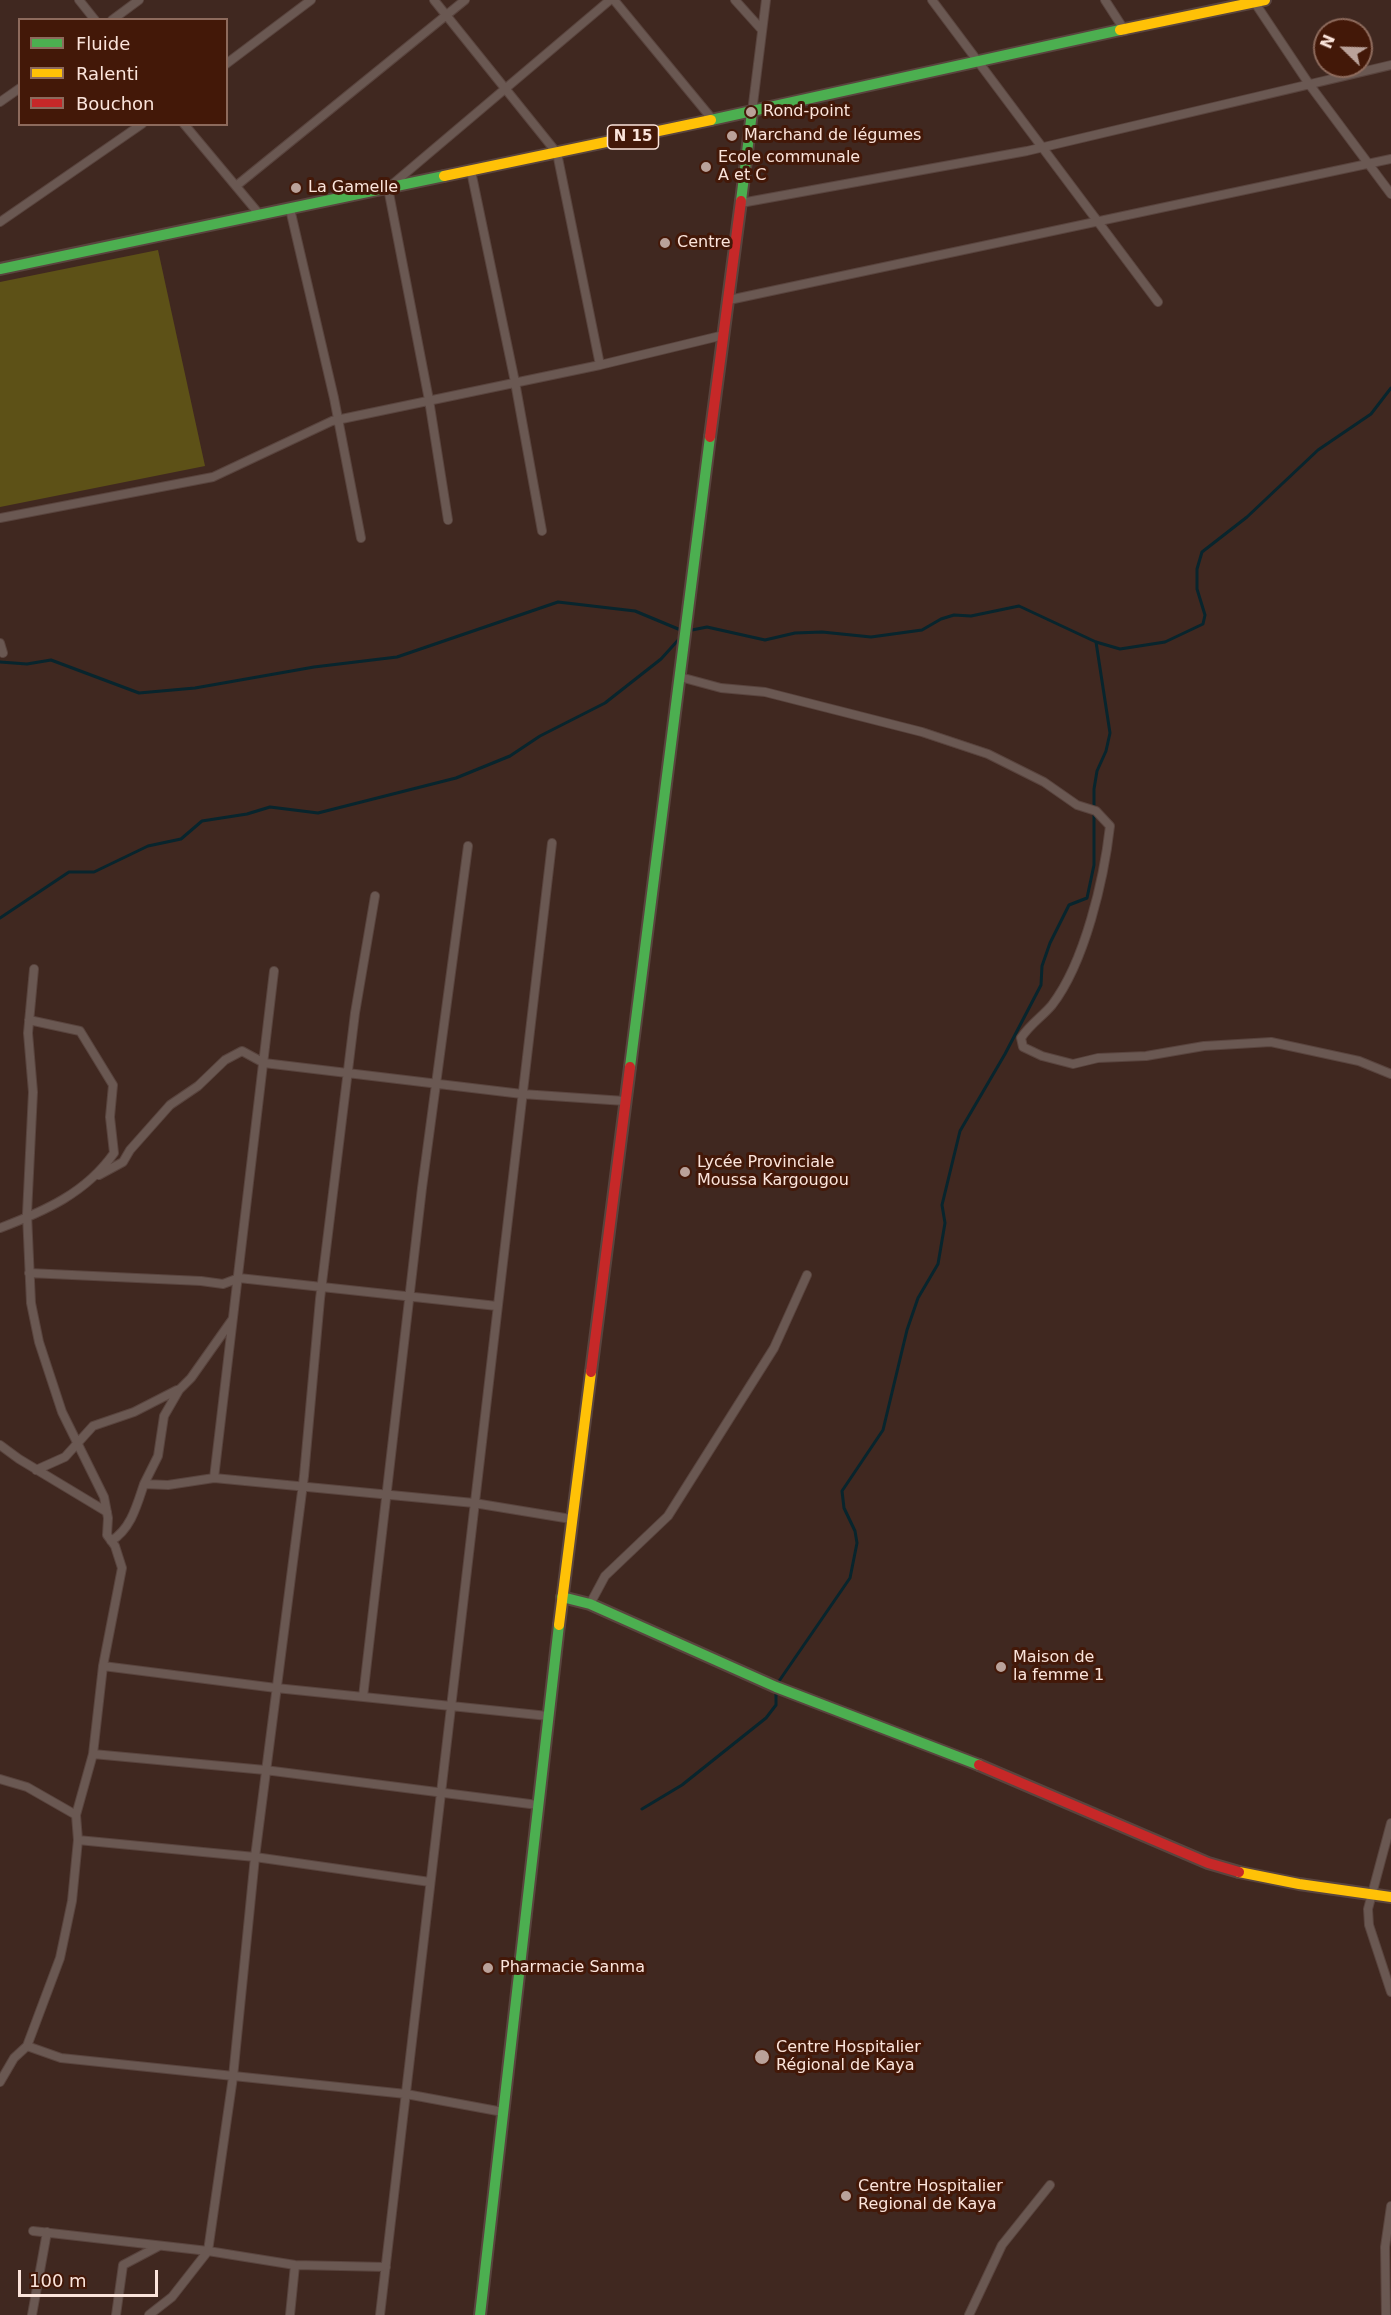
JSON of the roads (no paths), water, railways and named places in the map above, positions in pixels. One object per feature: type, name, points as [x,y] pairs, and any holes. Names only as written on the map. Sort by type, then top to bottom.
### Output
[{"type":"main road","name":"N 15","points":[[0,269],[752,112],[977,60],[1125,31],[1260,1]]},
{"type":"main road","points":[[480,2315],[571,1519],[752,112]]},
{"type":"main road","points":[[562,1597],[590,1604],[776,1687],[954,1755],[1208,1863],[1269,1880],[1391,1897]]},
{"type":"street","points":[[79,0],[93,18]]},
{"type":"street","points":[[115,18],[139,0]]},
{"type":"street","points":[[228,62],[311,0]]},
{"type":"street","points":[[434,0],[557,153],[600,365]]},
{"type":"street","points":[[236,186],[465,0]]},
{"type":"street","points":[[448,520],[429,400],[388,188],[505,87],[612,0],[713,120]]},
{"type":"street","points":[[735,0],[762,30]]},
{"type":"street","points":[[752,112],[766,0]]},
{"type":"street","points":[[932,0],[1158,302]]},
{"type":"street","points":[[1105,0],[1125,31]]},
{"type":"street","points":[[1215,11],[1227,0]]},
{"type":"street","points":[[1260,1],[1309,84],[1391,194]]},
{"type":"street","points":[[741,203],[1042,147],[1391,65]]},
{"type":"street","points":[[0,102],[18,89]]},
{"type":"street","points":[[0,222],[139,126]]},
{"type":"street","points":[[186,126],[260,215]]},
{"type":"street","points":[[729,300],[1391,159]]},
{"type":"street","points":[[471,171],[515,382],[542,531]]},
{"type":"street","points":[[290,209],[338,420],[361,538]]},
{"type":"street","points":[[0,518],[213,477],[338,420],[600,365],[724,335]]},
{"type":"street","points":[[0,643],[3,653]]},
{"type":"street","points":[[680,677],[721,688],[765,692],[922,732],[988,754],[1044,782],[1077,805],[1095,812],[1110,826],[1105,870],[1093,914],[1072,969],[1052,1005],[1031,1023],[1021,1038],[1023,1047],[1032,1053],[1073,1064],[1098,1058],[1146,1056],[1204,1046],[1271,1042],[1359,1061],[1391,1074]]},
{"type":"street","points":[[380,2315],[552,843]]},
{"type":"street","points":[[363,1697],[436,1084],[468,846]]},
{"type":"street","points":[[149,2315],[172,2297],[208,2251],[232,2077],[265,1770],[303,1487],[322,1287],[348,1073],[375,896]]},
{"type":"street","points":[[0,2082],[14,2058],[27,2046],[60,1958],[72,1901],[78,1840],[76,1815],[93,1754],[102,1666],[122,1568],[107,1535],[107,1512],[104,1497],[62,1412],[39,1342],[31,1303],[27,1217],[33,1092],[29,1020],[34,969]]},
{"type":"street","points":[[214,1478],[274,971]]},
{"type":"street","points":[[29,1020],[80,1031],[113,1085],[110,1117],[114,1153],[99,1174]]},
{"type":"street","points":[[0,1228],[67,1197],[99,1174],[123,1162],[130,1150],[170,1105],[198,1086],[225,1060],[242,1051],[264,1063],[522,1094],[625,1101]]},
{"type":"street","points":[[29,1274],[201,1281],[222,1284],[239,1278],[497,1306]]},
{"type":"street","points":[[590,1604],[605,1576],[668,1516],[774,1348],[807,1275]]},
{"type":"street","points":[[111,1541],[122,1534],[135,1511],[144,1484],[158,1456],[164,1416],[179,1390],[191,1378],[234,1317]]},
{"type":"street","points":[[36,1470],[65,1456],[93,1426],[134,1412],[179,1390]]},
{"type":"street","points":[[0,1444],[36,1470],[107,1512]]},
{"type":"street","points":[[144,1484],[168,1485],[214,1478],[474,1503],[571,1519]]},
{"type":"street","points":[[102,1666],[276,1688],[548,1716]]},
{"type":"street","points":[[93,1754],[265,1770],[538,1805]]},
{"type":"street","points":[[0,1779],[27,1787],[76,1815]]},
{"type":"street","points":[[1391,1823],[1370,1895],[1369,1925],[1391,1992]]},
{"type":"street","points":[[78,1840],[255,1857],[430,1882]]},
{"type":"street","points":[[27,2046],[61,2058],[406,2094],[503,2112]]},
{"type":"street","points":[[969,2315],[1002,2245],[1050,2185]]},
{"type":"street","points":[[1386,2315],[1385,2247],[1391,2206]]},
{"type":"street","points":[[33,2231],[208,2251],[295,2265],[386,2267]]},
{"type":"street","points":[[32,2315],[47,2232]]},
{"type":"street","points":[[116,2315],[123,2265],[160,2246]]},
{"type":"street","points":[[290,2315],[295,2265]]},
{"type":"waterway","points":[[687,631],[707,627],[765,640],[795,633],[822,632],[871,637],[922,630],[941,619],[954,615],[971,616],[1019,606],[1096,642],[1120,649],[1165,642],[1203,624],[1205,615],[1197,589],[1197,569],[1202,552],[1247,517],[1318,450],[1371,414],[1391,388]]},
{"type":"waterway","points":[[0,662],[27,664],[51,660],[139,693],[195,688],[314,667],[397,657],[558,602],[635,611],[683,631]]},
{"type":"waterway","points":[[0,918],[69,872],[94,872],[148,846],[181,839],[202,821],[247,814],[270,807],[318,813],[456,778],[510,756],[540,736],[605,703],[661,659],[680,638]]},
{"type":"waterway","points":[[777,1684],[850,1578],[857,1543],[855,1531],[844,1508],[842,1491],[883,1430],[907,1330],[918,1298],[938,1264],[945,1223],[942,1205],[960,1131],[1005,1054],[1041,985],[1042,966],[1050,943],[1069,905],[1087,898],[1094,865],[1094,789],[1097,771],[1106,751],[1110,733],[1096,642]]},
{"type":"waterway","points":[[642,1809],[682,1785],[766,1718],[776,1705],[776,1691]]},
{"type":"place","name":"Rond-point","points":[[751,112]]},
{"type":"place","name":"Marchand de légumes","points":[[732,136]]},
{"type":"place","name":"Ecole communale A et C","points":[[706,167]]},
{"type":"place","name":"La Gamelle","points":[[296,188]]},
{"type":"place","name":"Centre","points":[[665,243]]},
{"type":"place","name":"Lycée Provinciale Moussa Kargougou","points":[[685,1172]]},
{"type":"place","name":"Maison de la femme 1","points":[[1001,1667]]},
{"type":"place","name":"Pharmacie Sanma","points":[[488,1968]]},
{"type":"place","name":"Centre Hospitalier Régional de Kaya","points":[[762,2057]]},
{"type":"place","name":"Centre Hospitalier Regional de Kaya","points":[[846,2196]]}]
